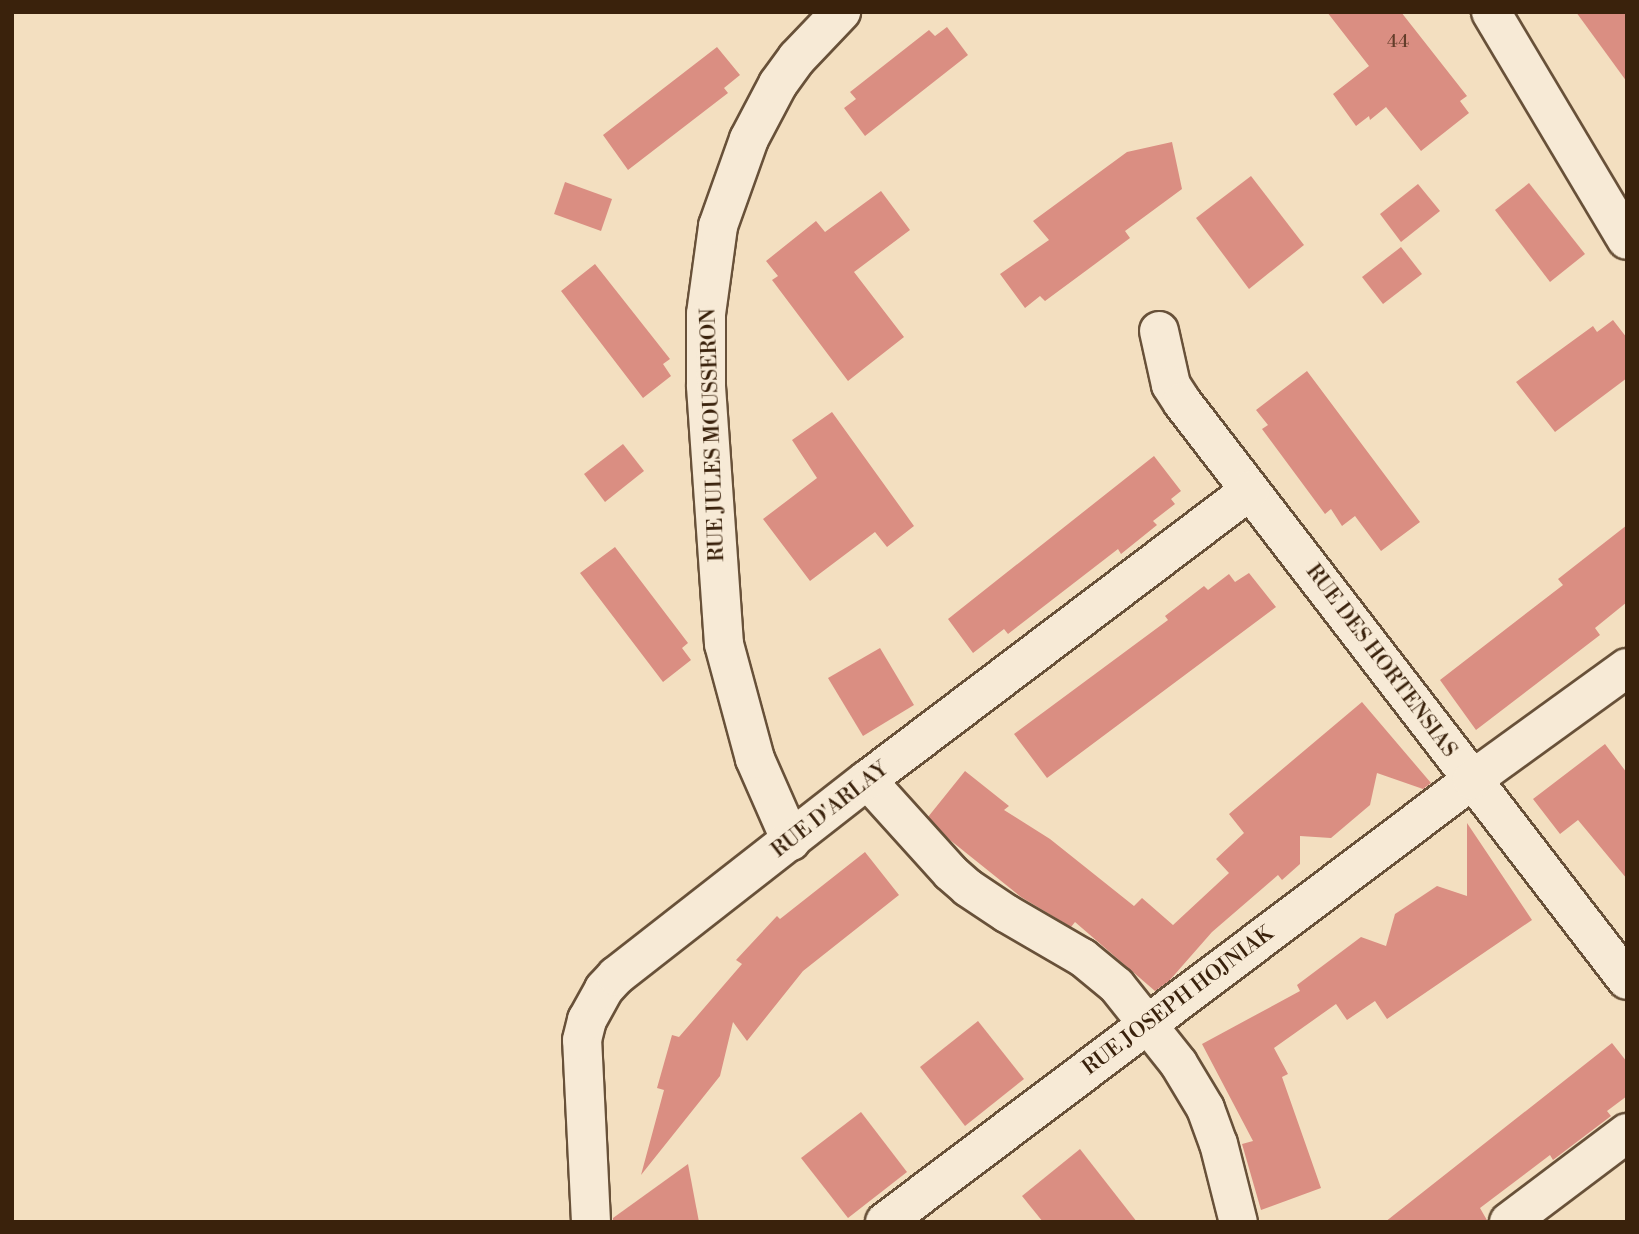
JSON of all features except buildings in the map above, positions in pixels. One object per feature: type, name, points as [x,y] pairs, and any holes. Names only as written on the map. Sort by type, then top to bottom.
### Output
[{"type":"street","name":"RUE JULES MOUSSERON","points":[[791,841],[755,760],[724,644],[706,385],[706,314],[718,226],[741,159],[778,84],[797,58],[841,12]]},
{"type":"street","points":[[1491,12],[1627,240]]},
{"type":"street","name":"RUE DES HORTENSIAS","points":[[1159,331],[1171,385],[1627,979]]},
{"type":"street","name":"RUE D'ARLAY","points":[[591,1222],[582,1040],[594,1004],[616,976],[867,780],[1250,490]]},
{"type":"street","name":"RUE JOSEPH HOJNIAK","points":[[885,1222],[1472,780],[1627,668]]},
{"type":"street","points":[[867,780],[959,879],[1006,913],[1102,971],[1148,1023],[1178,1063],[1205,1108],[1218,1143],[1238,1222]]},
{"type":"street","points":[[1509,1222],[1627,1133]]}]
